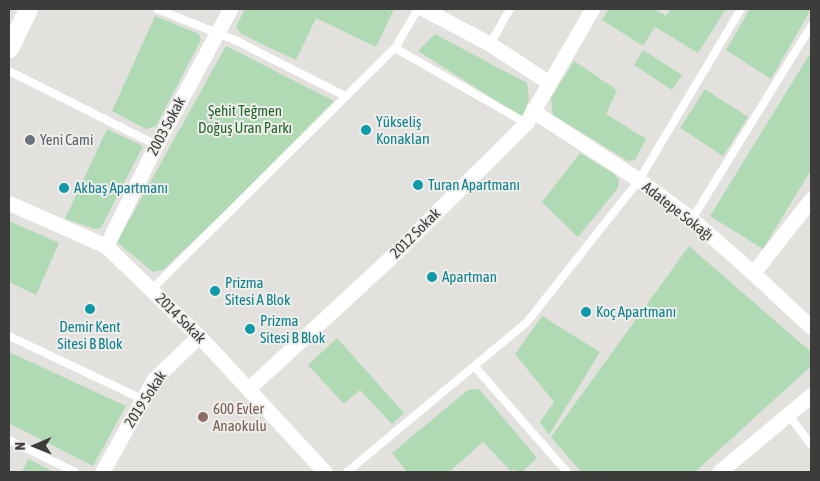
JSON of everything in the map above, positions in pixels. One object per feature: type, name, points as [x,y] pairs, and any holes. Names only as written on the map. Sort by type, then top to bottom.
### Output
[{"type":"street","points":[[10,42],[28,9]]},
{"type":"street","name":"2003 Sokak","points":[[106,246],[156,145],[230,9]]},
{"type":"street","points":[[424,9],[490,44],[548,82]]},
{"type":"street","name":"2012 Sokak","points":[[249,388],[390,258],[529,117],[592,9]]},
{"type":"street","name":"Adatepe Sokağı","points":[[529,117],[639,180],[692,219],[754,272],[811,327]]},
{"type":"street","points":[[754,272],[811,199]]},
{"type":"street","name":"2014 Sokak","points":[[9,203],[106,246],[200,336],[324,472]]},
{"type":"street","name":"2019 Sokak","points":[[102,472],[154,378],[200,336]]},
{"type":"street","points":[[719,472],[811,395]]},
{"type":"lane","points":[[157,9],[237,41],[345,96]]},
{"type":"lane","points":[[152,290],[395,48],[418,9]]},
{"type":"lane","points":[[490,44],[510,9]]},
{"type":"lane","points":[[348,472],[527,322],[639,180],[741,9]]},
{"type":"lane","points":[[692,219],[811,26]]},
{"type":"lane","points":[[395,48],[529,117]]},
{"type":"lane","points":[[9,71],[156,145]]},
{"type":"lane","points":[[9,336],[142,399]]},
{"type":"lane","points":[[475,367],[567,472]]},
{"type":"lane","points":[[788,414],[811,445]]},
{"type":"lane","points":[[9,440],[74,472]]},
{"type":"green space","points":[[245,9],[394,9],[376,47],[316,18],[296,60],[241,34],[236,27]]},
{"type":"green space","points":[[609,9],[654,9],[666,16],[671,9],[726,9],[698,53],[655,27],[643,46],[602,20]]},
{"type":"green space","points":[[750,9],[811,9],[771,79],[726,50]]},
{"type":"green space","points":[[155,16],[199,34],[201,40],[156,126],[146,129],[112,111]]},
{"type":"green space","points":[[435,34],[527,83],[529,99],[522,117],[418,51]]},
{"type":"green space","name":"Şehit Teğmen Doğuş Uran Parkı","points":[[226,46],[334,101],[232,204],[163,270],[153,272],[117,242]]},
{"type":"green space","points":[[643,50],[682,75],[672,90],[634,65]]},
{"type":"green space","points":[[811,52],[811,170],[763,249],[710,216]]},
{"type":"green space","points":[[574,61],[617,90],[606,114],[646,139],[635,160],[628,161],[553,115],[551,98]]},
{"type":"green space","points":[[705,89],[748,117],[723,156],[680,128]]},
{"type":"green space","points":[[107,129],[143,146],[101,228],[95,229],[65,219]]},
{"type":"green space","points":[[580,153],[613,173],[619,180],[618,188],[578,237],[542,202]]},
{"type":"green space","points":[[9,221],[59,243],[36,295],[9,282]]},
{"type":"green space","points":[[689,246],[811,352],[811,366],[695,472],[581,472],[551,437]]},
{"type":"green space","points":[[542,316],[600,352],[549,435],[540,422],[554,402],[515,354]]},
{"type":"green space","points":[[337,338],[404,413],[392,424],[360,390],[344,404],[308,365]]},
{"type":"green space","points":[[9,352],[126,406],[93,466],[9,423]]},
{"type":"green space","points":[[479,389],[537,458],[522,472],[514,469],[511,471],[483,442],[449,472],[407,472],[392,453],[468,390]]},
{"type":"green space","points":[[28,459],[54,472],[22,472]]},
{"type":"place","name":"Yükseliş Konakları","points":[[366,130]]},
{"type":"place","name":"Yeni Cami","points":[[30,140]]},
{"type":"place","name":"Turan Apartmanı","points":[[418,185]]},
{"type":"place","name":"Akbaş Apartmanı","points":[[64,188]]},
{"type":"place","name":"Apartman","points":[[432,277]]},
{"type":"place","name":"Prizma Sitesi A Blok","points":[[215,291]]},
{"type":"place","name":"Demir Kent Sitesi B Blok","points":[[90,309]]},
{"type":"place","name":"Koç Apartmanı","points":[[586,312]]},
{"type":"place","name":"Prizma Sitesi B Blok","points":[[250,329]]},
{"type":"place","name":"600 Evler Anaokulu","points":[[203,417]]}]
